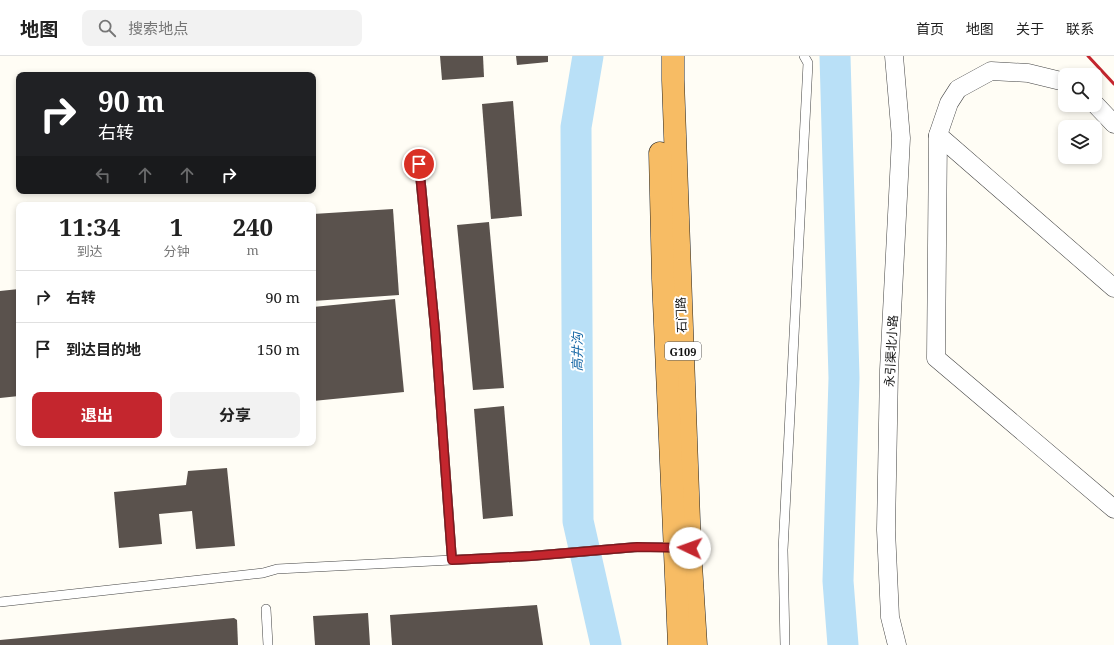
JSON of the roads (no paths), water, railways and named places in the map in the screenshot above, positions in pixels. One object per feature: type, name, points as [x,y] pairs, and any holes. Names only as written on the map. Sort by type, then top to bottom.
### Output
[{"type":"highway","name":"石门路","points":[[658,56],[663,279],[682,548],[696,645]]},
{"type":"highway","name":"石门路","points":[[673,56],[672,80],[682,548],[679,645]]},
{"type":"street","name":"永引渠北小路","points":[[894,56],[901,138],[889,370],[886,530],[890,617],[896,645]]},
{"type":"street","points":[[1058,80],[1028,73],[990,71],[958,89],[949,103],[938,135],[936,358],[1114,510]]},
{"type":"street","points":[[1102,111],[1114,124]]},
{"type":"street","points":[[938,135],[1114,288]]},
{"type":"lane","points":[[786,645],[783,550],[808,63],[804,56]]},
{"type":"lane","points":[[419,164],[435,329],[452,560]]},
{"type":"lane","points":[[0,602],[263,573],[277,569],[531,556],[628,548],[682,548]]},
{"type":"lane","points":[[266,608],[268,645]]},
{"type":"waterway","name":"高井沟","points":[[588,56],[576,127],[578,521],[606,645]]},
{"type":"waterway","points":[[835,56],[844,378],[838,581],[843,645]]},
{"type":"railway","points":[[1088,56],[1114,84]]}]
